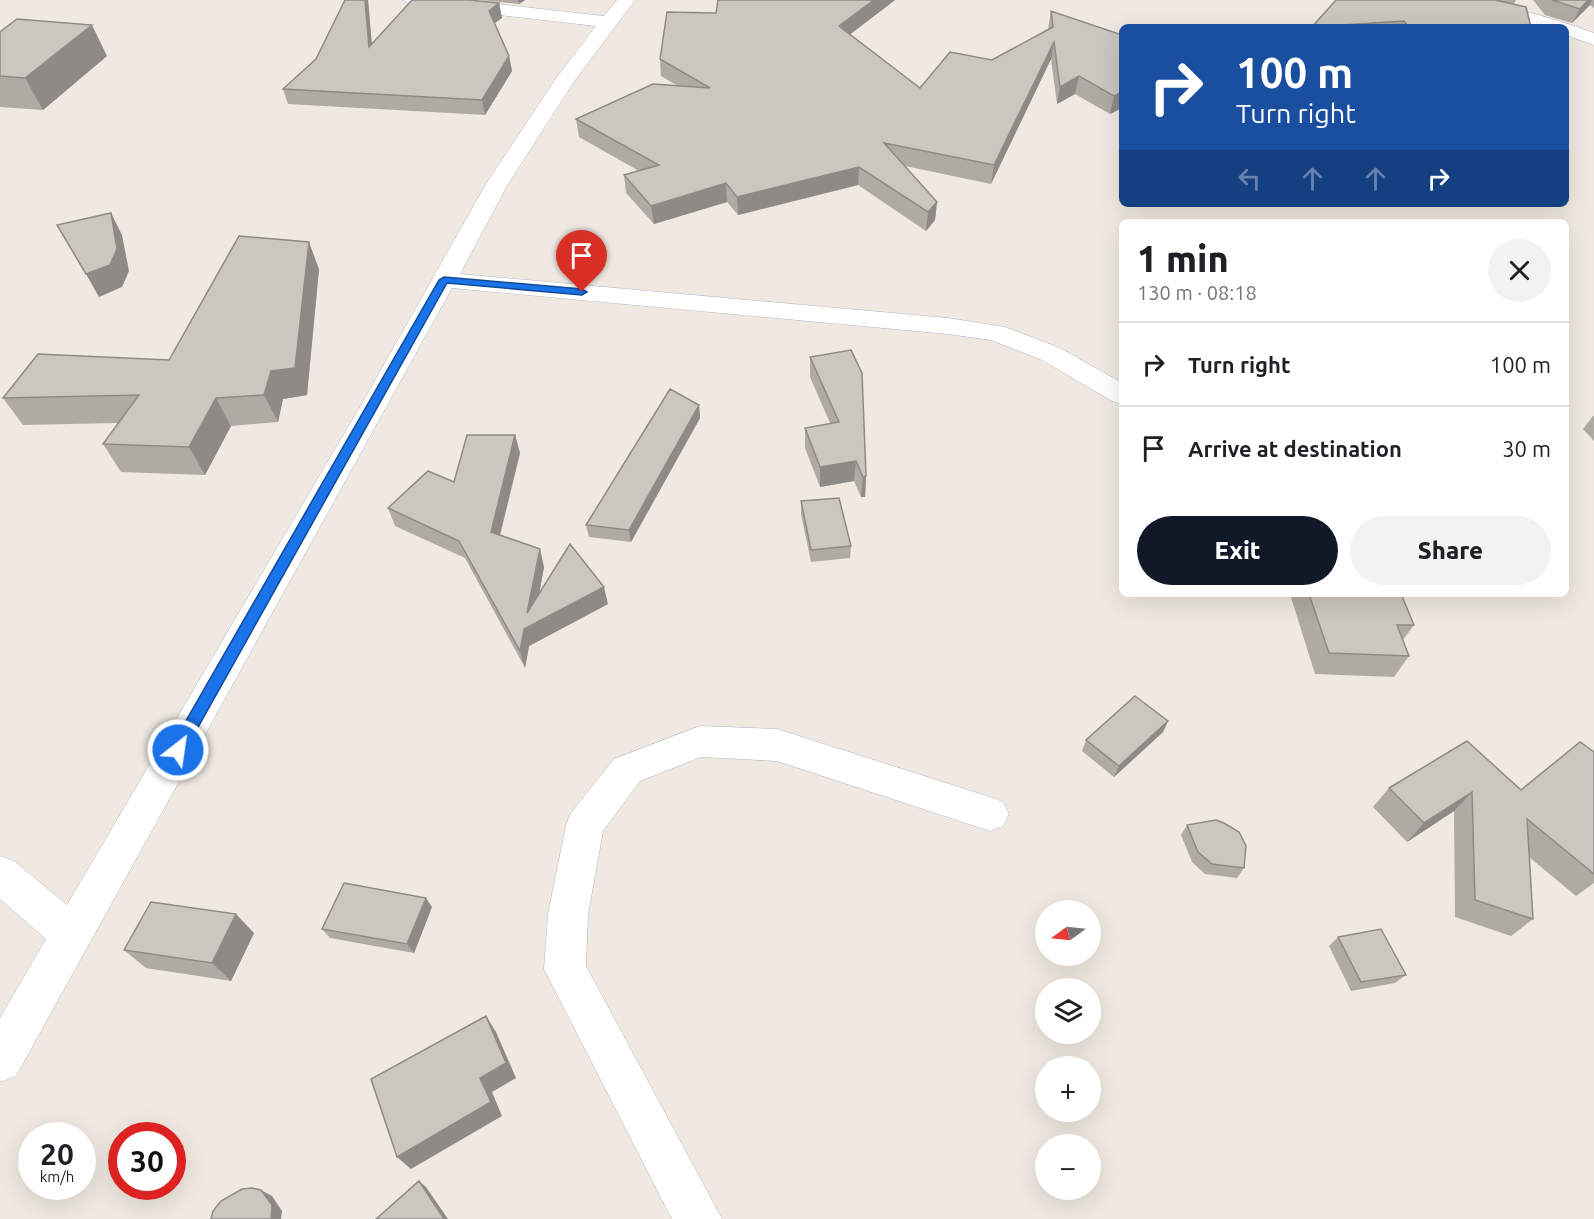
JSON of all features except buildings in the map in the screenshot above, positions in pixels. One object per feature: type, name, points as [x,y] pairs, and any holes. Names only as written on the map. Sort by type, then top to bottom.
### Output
[{"type":"street","points":[[412,0],[617,11]]},
{"type":"street","points":[[1448,0],[1547,24]]},
{"type":"street","points":[[0,1060],[378,400],[503,175],[564,81],[617,11]]},
{"type":"street","points":[[1569,30],[1594,39]]},
{"type":"street","points":[[444,280],[948,326],[996,333],[1051,354],[1119,393]]},
{"type":"street","points":[[698,1219],[565,969],[568,914],[585,825],[627,770],[700,741],[777,745],[990,814]]},
{"type":"street","points":[[0,874],[72,935]]},
{"type":"route","points":[[178,750],[444,280],[582,292]]}]
